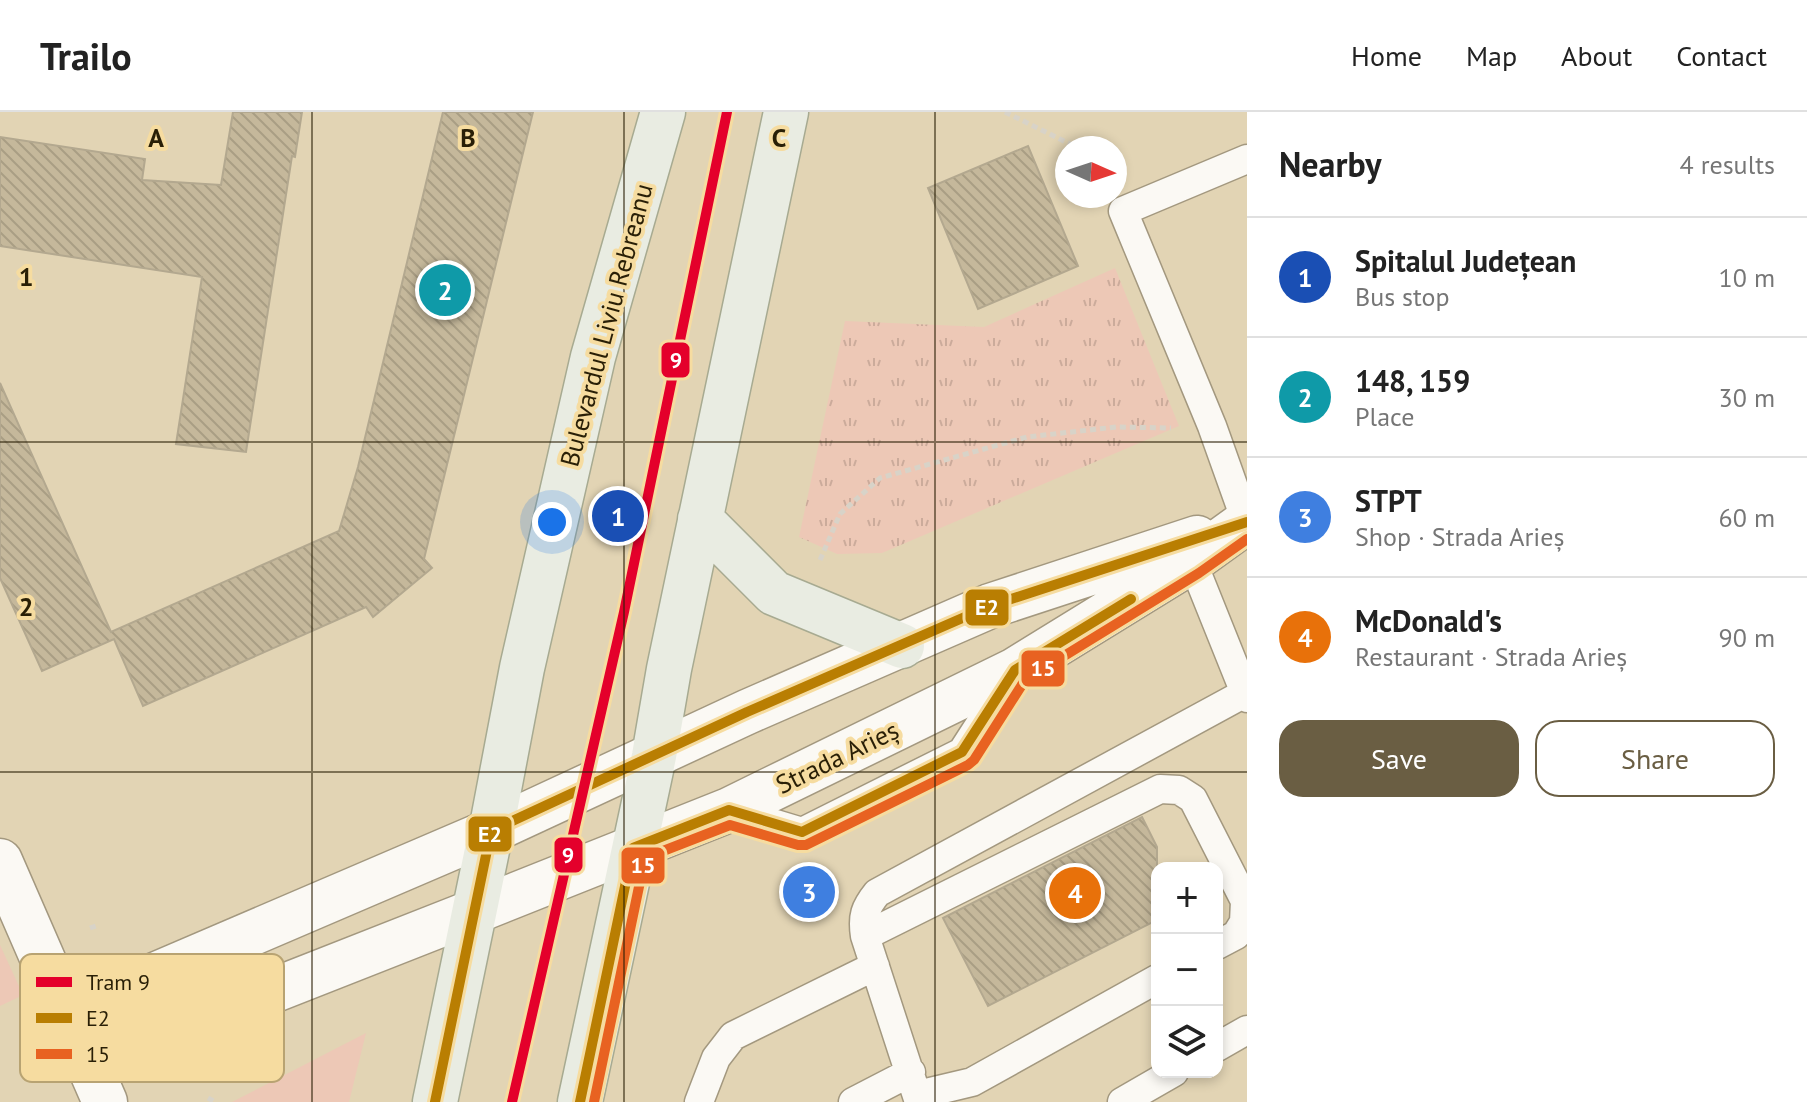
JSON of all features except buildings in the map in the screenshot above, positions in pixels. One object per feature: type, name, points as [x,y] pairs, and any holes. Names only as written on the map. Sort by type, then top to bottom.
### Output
[{"type":"main road","name":"Bulevardul Liviu Rebreanu","points":[[435,1102],[522,668],[593,357],[663,112]]},
{"type":"main road","points":[[580,1102],[786,112]]},
{"type":"main road","points":[[700,519],[774,593],[902,646]]},
{"type":"main road","points":[[204,954],[491,831],[747,712],[990,606],[1247,522]]},
{"type":"main road","name":"Strada Arieș","points":[[284,998],[473,912],[729,810],[1015,670],[1192,561],[1247,522]]},
{"type":"main road","points":[[0,861],[40,954]]},
{"type":"lane","points":[[1247,159],[1123,211],[1212,426],[1247,522]]},
{"type":"lane","points":[[916,1090],[865,936],[866,908],[877,893],[1246,695],[1192,561]]},
{"type":"lane","points":[[865,936],[1160,789],[1179,790],[1193,799],[1245,901],[1244,922],[1236,935],[1223,942]]},
{"type":"lane","points":[[699,1102],[716,1058],[733,1036],[875,966]]},
{"type":"lane","points":[[853,1102],[972,1082],[1151,982]]},
{"type":"lane","points":[[1223,1044],[1247,1030]]},
{"type":"lane","points":[[1122,1102],[1164,1078]]},
{"type":"path","points":[[1005,112],[1055,137]]},
{"type":"path","points":[[818,564],[840,514],[880,478],[1027,437],[1116,427],[1168,427],[1181,432]]},
{"type":"path","points":[[90,928],[99,925]]},
{"type":"path","points":[[208,1098],[215,1102]]},
{"type":"green space","points":[[1115,268],[1179,426],[882,553],[837,554],[799,537],[845,321],[984,327]]},
{"type":"green space","points":[[0,945],[20,988],[20,996],[0,1006]]},
{"type":"green space","points":[[366,1033],[349,1102],[232,1102],[271,1082],[284,1082],[284,1075]]},
{"type":"tram line","name":"9","points":[[512,1102],[624,612],[727,112]]},
{"type":"transit line","name":"E2","points":[[435,1102],[491,831],[747,712],[990,606],[1247,522]]},
{"type":"transit line","name":"15","points":[[594,1102],[645,858],[730,825],[806,845],[968,765],[1025,680],[1199,573],[1247,539]]},
{"type":"transit line","name":"E2","points":[[580,1102],[633,848],[729,810],[802,832],[962,752],[1015,670],[1131,599]]},
{"type":"place","name":"148, 159","points":[[445,290]]},
{"type":"place","name":"Spitalul Județean","points":[[618,516]]},
{"type":"place","name":"STPT","points":[[809,892]]},
{"type":"place","name":"McDonald's","points":[[1075,893]]}]
